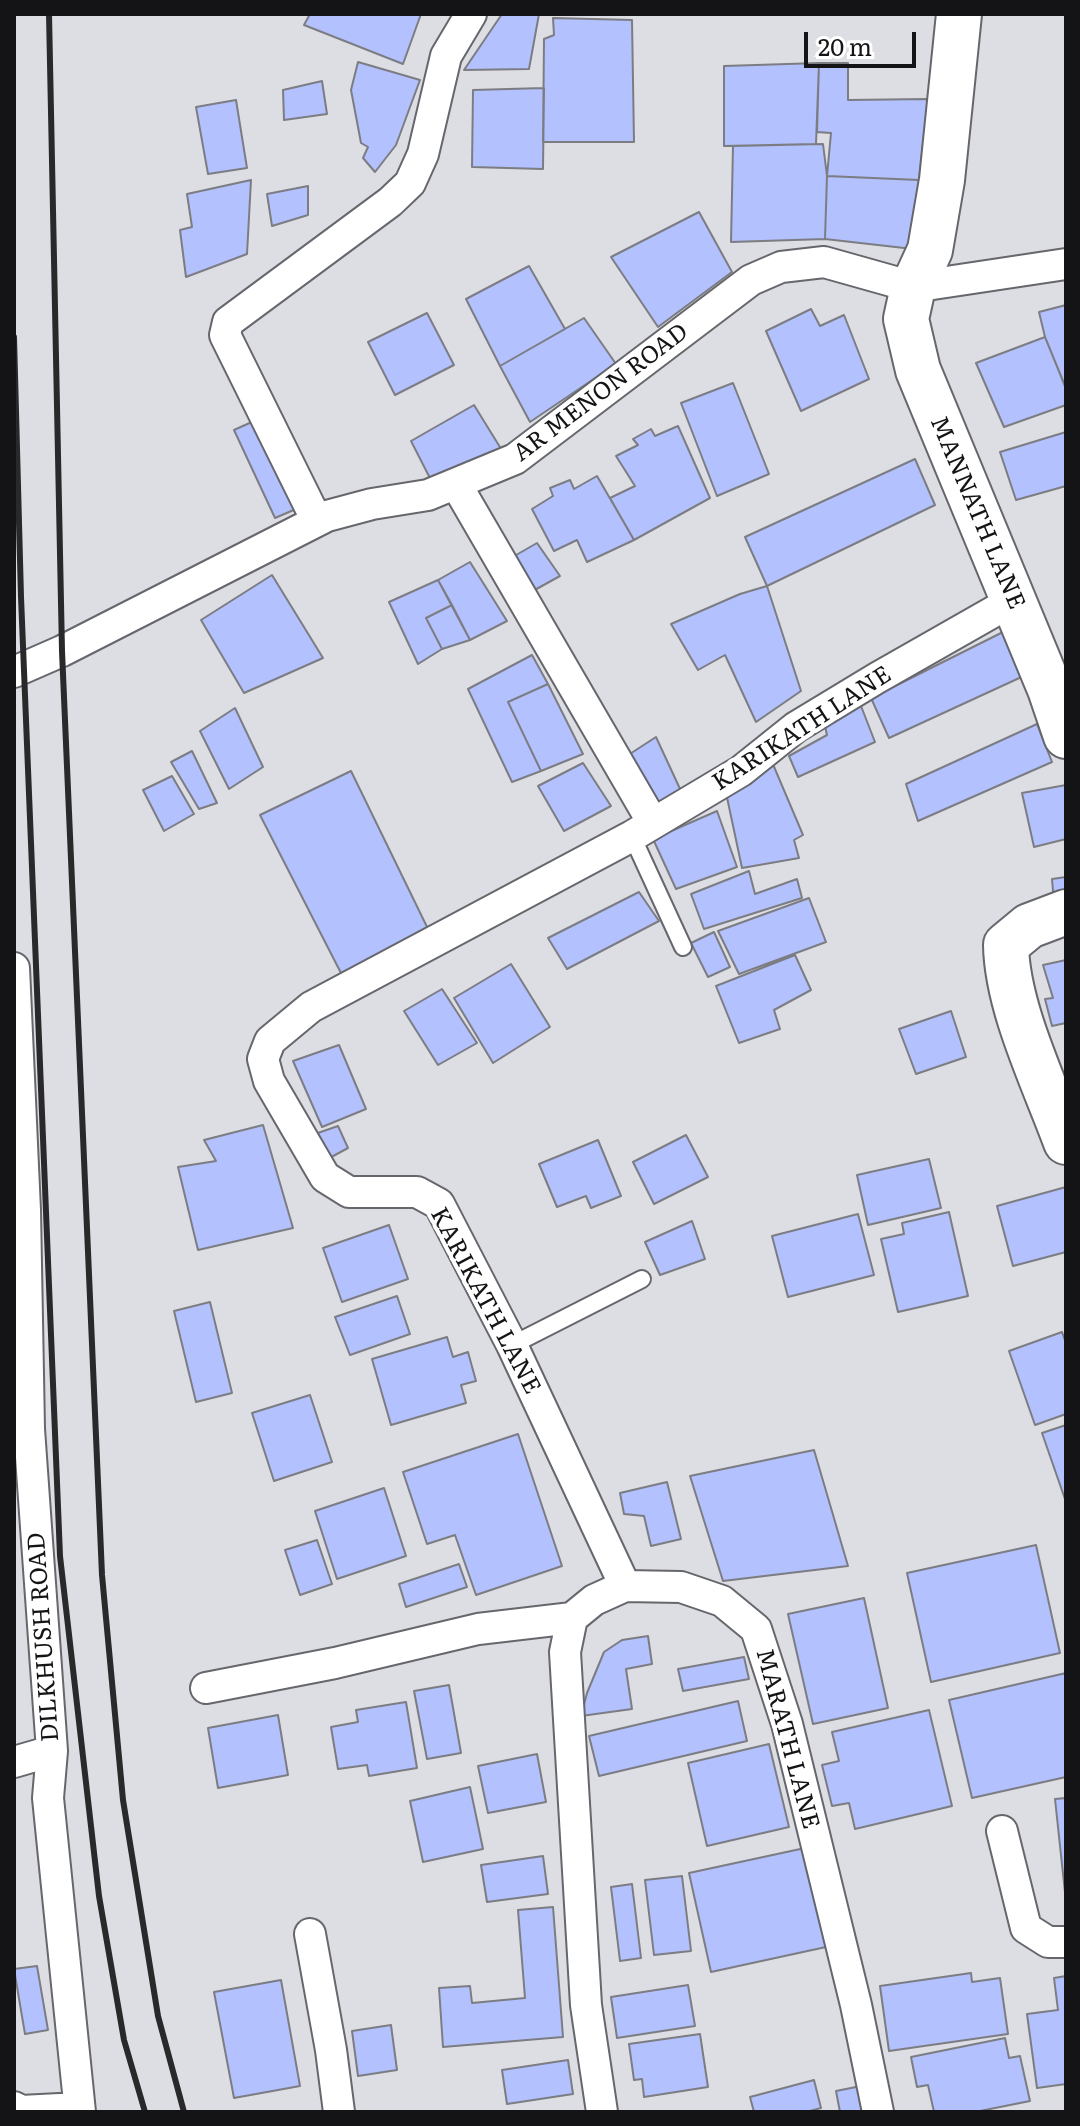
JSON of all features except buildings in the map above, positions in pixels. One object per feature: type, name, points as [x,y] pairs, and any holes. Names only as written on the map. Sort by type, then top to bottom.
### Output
[{"type":"street","points":[[317,521],[225,335],[228,322],[390,202],[410,183],[423,154],[446,56],[471,14]]},
{"type":"street","name":"MANNATH LANE","points":[[959,14],[942,180],[930,250],[913,287],[906,319],[918,370],[1050,689],[1066,736]]},
{"type":"street","name":"AR MENON ROAD","points":[[14,672],[62,651],[327,516],[372,504],[428,495],[515,459],[751,280],[781,267],[824,262],[913,287],[1066,264]]},
{"type":"street","points":[[456,484],[642,830]]},
{"type":"street","name":"KARIKATH LANE","points":[[625,1586],[512,1345],[439,1204],[417,1192],[349,1192],[325,1177],[269,1081],[263,1059],[270,1041],[311,1007],[642,830],[741,771],[796,727],[1014,600]]},
{"type":"street","points":[[1066,912],[1029,926],[1006,945],[1016,1005],[1066,1142]]},
{"type":"street","name":"DILKHUSH ROAD","points":[[14,968],[25,1210],[29,1429],[52,1751],[48,1798],[79,2110]]},
{"type":"street","name":"MARATH LANE","points":[[572,1618],[594,1600],[625,1586],[681,1587],[722,1601],[756,1629],[787,1724],[856,2005],[878,2112]]},
{"type":"street","points":[[206,1688],[335,1663],[478,1629],[572,1618],[565,1652],[574,1843],[586,2005],[602,2112]]},
{"type":"street","points":[[14,1762],[52,1751]]},
{"type":"street","points":[[1002,1831],[1026,1928],[1048,1942],[1066,1942]]},
{"type":"street","points":[[310,1934],[339,2112]]},
{"type":"street","points":[[14,2107],[21,2111],[79,2110]]},
{"type":"lane","points":[[642,830],[683,947]]},
{"type":"lane","points":[[512,1345],[642,1279]]},
{"type":"railway","points":[[49,14],[62,651],[102,1575],[123,1800],[158,2016],[184,2112]]},
{"type":"railway","points":[[14,337],[21,597],[60,1556],[99,1896],[124,2040],[145,2112]]}]
